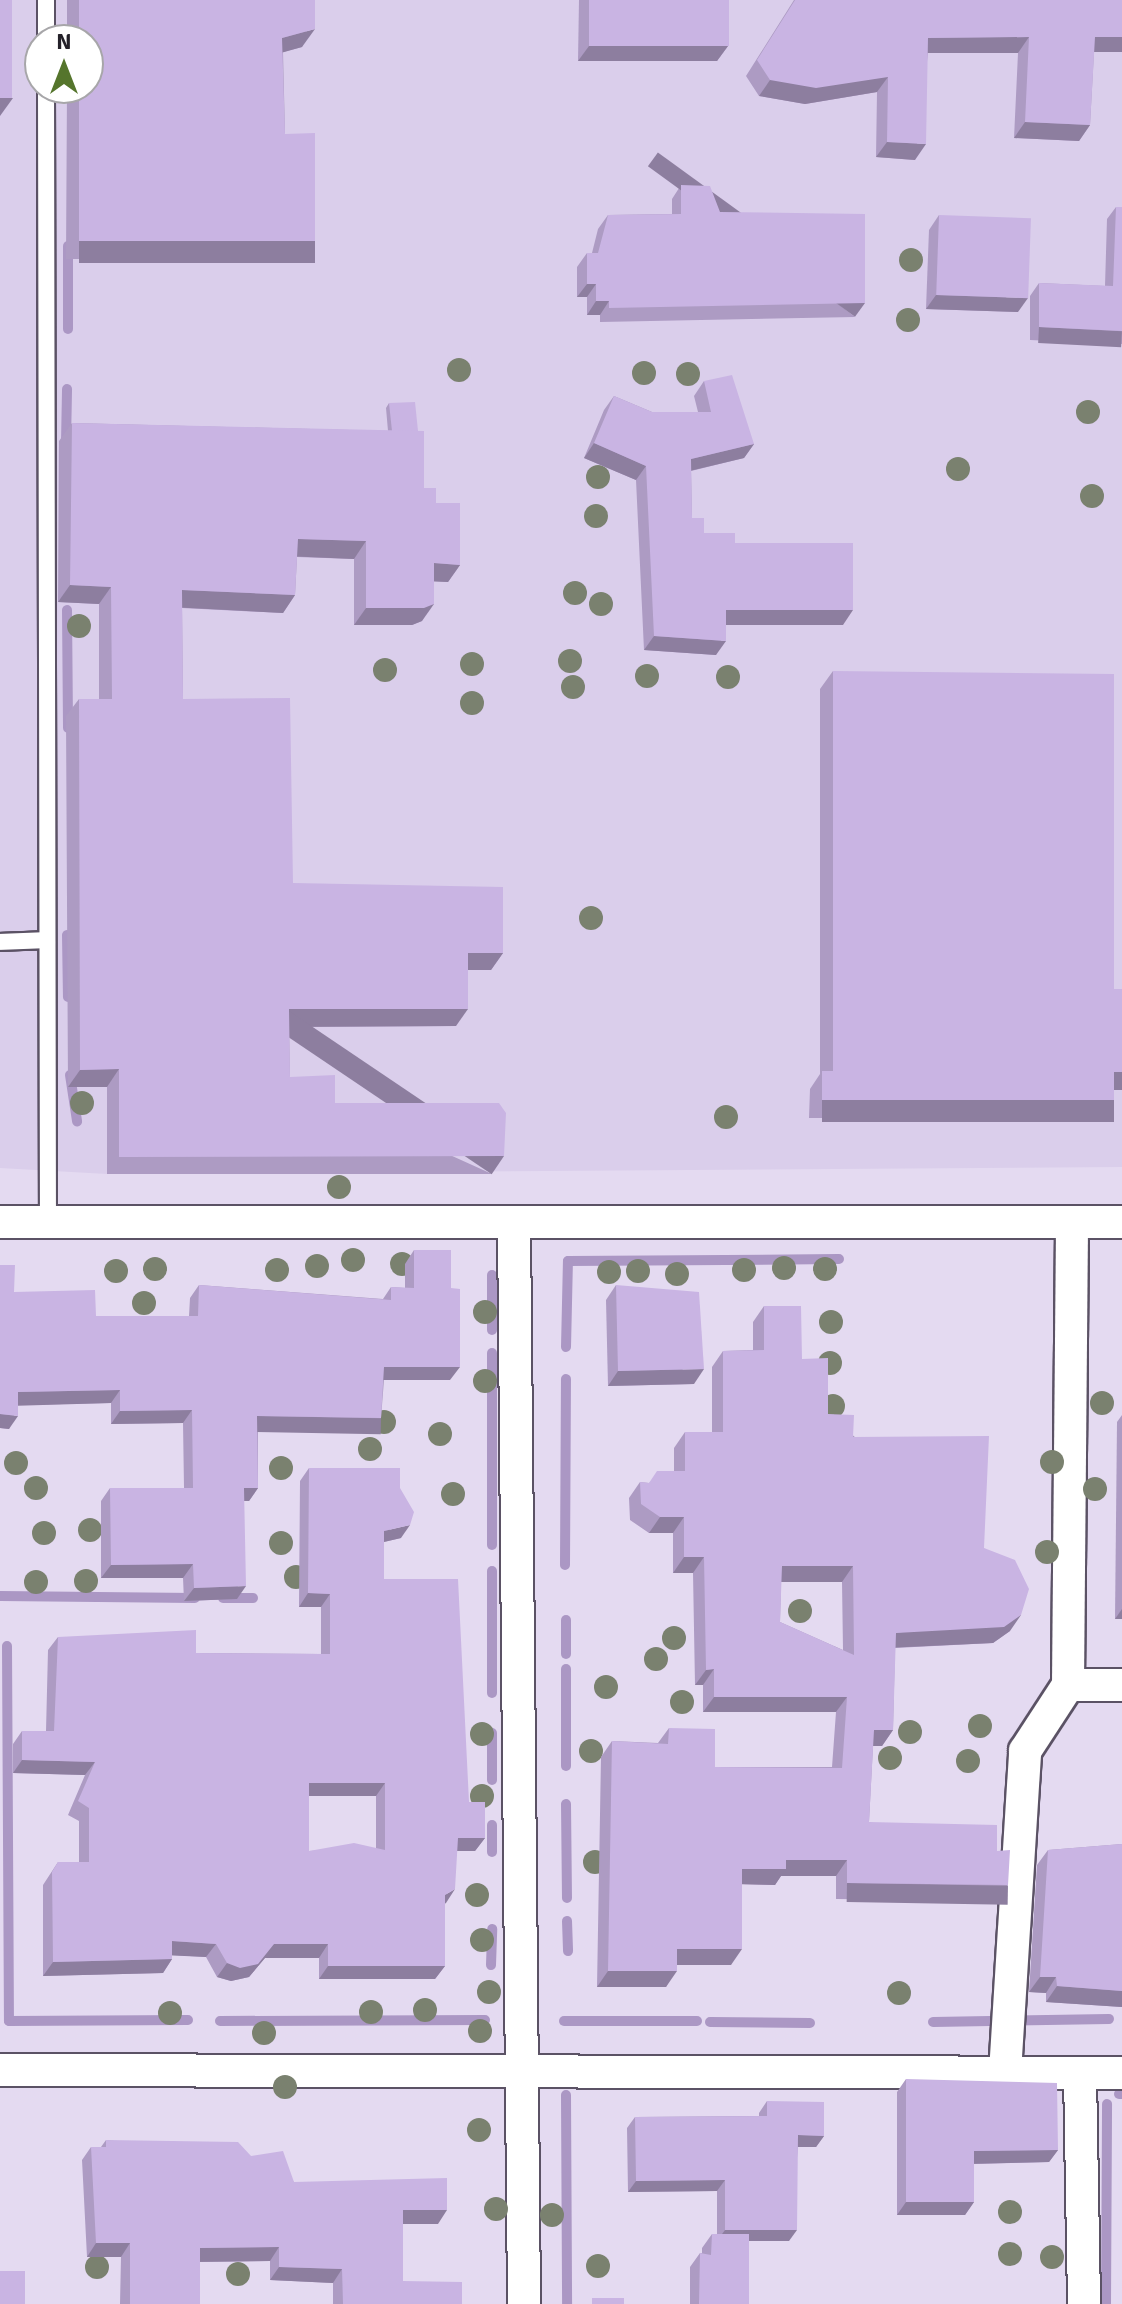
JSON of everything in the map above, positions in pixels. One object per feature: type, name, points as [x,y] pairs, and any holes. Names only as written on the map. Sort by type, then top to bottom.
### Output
[{"type":"street","points":[[0,1222],[1122,1222]]},
{"type":"street","points":[[1005,2072],[1025,1751],[1068,1685],[1072,1222]]},
{"type":"street","points":[[514,1223],[524,2304]]},
{"type":"street","points":[[1068,1685],[1122,1685]]},
{"type":"street","points":[[0,2070],[1122,2073]]},
{"type":"street","points":[[1080,2073],[1084,2304]]},
{"type":"lane","points":[[46,0],[46,24]]},
{"type":"lane","points":[[46,104],[48,1222]]},
{"type":"lane","points":[[0,942],[47,940]]},
{"type":"shaded area","points":[[0,0],[1122,0],[1122,1167],[107,1174],[0,1168]]},
{"type":"building","points":[[0,0],[12,0],[12,98],[0,98]]},
{"type":"building","points":[[79,0],[315,0],[315,29],[282,38],[285,134],[315,133],[315,241],[79,241],[79,104],[104,104],[104,24],[79,24]]},
{"type":"building","points":[[589,0],[729,0],[729,46],[589,46]]},
{"type":"building","points":[[795,0],[1122,0],[1122,37],[1095,37],[1090,125],[1025,122],[1029,37],[928,38],[926,144],[887,142],[888,77],[816,88],[770,80],[757,60]]},
{"type":"building","points":[[681,185],[710,186],[720,212],[865,214],[865,303],[609,308],[609,301],[596,301],[596,284],[587,284],[587,253],[598,253],[608,215],[681,214]]},
{"type":"building","points":[[1116,207],[1122,207],[1122,331],[1039,327],[1039,283],[1113,286]]},
{"type":"building","points":[[939,215],[1031,218],[1028,298],[936,295]]},
{"type":"building","points":[[732,375],[754,444],[691,459],[692,518],[704,518],[704,533],[735,533],[735,543],[853,543],[853,610],[726,610],[726,641],[654,636],[646,466],[594,443],[614,396],[652,412],[711,412],[704,381]]},
{"type":"building","points":[[415,402],[418,431],[392,431],[389,403]]},
{"type":"building","points":[[72,423],[424,431],[424,488],[436,488],[436,503],[460,503],[460,565],[434,563],[434,604],[424,608],[366,608],[366,541],[298,539],[295,595],[182,590],[183,699],[290,698],[293,883],[503,887],[503,953],[468,953],[468,1009],[289,1009],[290,1077],[335,1075],[335,1103],[499,1103],[506,1113],[504,1156],[119,1157],[119,1069],[80,1070],[79,699],[112,699],[111,587],[70,585]]},
{"type":"building","points":[[833,671],[1114,674],[1114,989],[1122,989],[1122,1072],[1114,1072],[1114,1100],[822,1100],[822,1071],[833,1071]]},
{"type":"building","points":[[414,1250],[451,1250],[451,1288],[460,1289],[460,1367],[384,1367],[381,1418],[257,1416],[258,1488],[244,1488],[246,1586],[194,1588],[193,1564],[111,1565],[110,1488],[193,1488],[192,1410],[120,1411],[120,1390],[18,1392],[18,1416],[0,1414],[0,1265],[15,1265],[14,1292],[95,1290],[96,1316],[198,1316],[199,1285],[391,1300],[391,1287],[414,1288]]},
{"type":"building","points":[[616,1285],[699,1292],[704,1369],[618,1371]]},
{"type":"building","points":[[764,1306],[801,1306],[802,1359],[828,1358],[828,1414],[854,1415],[853,1437],[989,1436],[984,1548],[1015,1560],[1029,1589],[1021,1615],[1004,1627],[896,1633],[893,1730],[874,1730],[869,1822],[997,1825],[997,1851],[1010,1850],[1008,1885],[847,1883],[847,1860],[786,1860],[786,1869],[742,1869],[742,1949],[677,1949],[677,1971],[608,1971],[612,1741],[668,1744],[669,1728],[715,1729],[715,1767],[842,1768],[847,1697],[714,1697],[714,1669],[706,1670],[704,1557],[684,1557],[684,1517],[660,1517],[641,1504],[640,1482],[649,1483],[657,1471],[685,1471],[685,1432],[723,1432],[723,1351],[764,1350]],"holes":[[[782,1566],[853,1566],[854,1655],[780,1622]]]},
{"type":"building","points":[[309,1468],[400,1468],[400,1488],[414,1512],[410,1525],[384,1531],[384,1579],[458,1579],[469,1802],[485,1802],[485,1838],[458,1838],[455,1889],[445,1895],[445,1966],[328,1966],[328,1944],[274,1944],[258,1964],[240,1968],[227,1963],[216,1944],[172,1941],[172,1959],[53,1962],[52,1872],[58,1862],[89,1862],[89,1808],[78,1801],[95,1762],[22,1760],[22,1731],[54,1731],[58,1637],[196,1630],[196,1653],[330,1654],[330,1594],[308,1593]],"holes":[[[309,1783],[385,1783],[385,1850],[354,1843],[309,1851]]]},
{"type":"building","points":[[1122,1844],[1122,1991],[1057,1986],[1056,1977],[1040,1977],[1048,1850]]},
{"type":"building","points":[[906,2079],[1057,2083],[1058,2150],[974,2151],[974,2202],[906,2202]]},
{"type":"building","points":[[767,2101],[824,2102],[824,2136],[798,2135],[797,2230],[725,2230],[725,2180],[636,2181],[635,2117],[767,2116]]},
{"type":"building","points":[[106,2140],[238,2142],[251,2156],[283,2151],[294,2182],[447,2178],[447,2210],[403,2210],[403,2281],[462,2282],[462,2304],[343,2304],[342,2269],[279,2267],[279,2247],[200,2248],[200,2304],[130,2304],[130,2243],[96,2243],[91,2147],[106,2147]]},
{"type":"building","points":[[712,2234],[749,2234],[749,2304],[699,2304],[700,2253],[711,2255]]},
{"type":"building","points":[[0,2271],[25,2271],[25,2304],[0,2304]]},
{"type":"building","points":[[592,2298],[624,2298],[624,2304],[592,2304]]},
{"type":"waterway","points":[[68,246],[68,329]]},
{"type":"waterway","points":[[66,443],[67,389]]},
{"type":"waterway","points":[[67,610],[68,728]]},
{"type":"waterway","points":[[67,935],[68,997]]},
{"type":"waterway","points":[[70,1075],[77,1121]]},
{"type":"waterway","points":[[566,1347],[568,1261],[839,1259]]},
{"type":"waterway","points":[[492,1275],[492,1330]]},
{"type":"waterway","points":[[492,1353],[492,1545]]},
{"type":"waterway","points":[[565,1565],[566,1379]]},
{"type":"waterway","points":[[492,1571],[492,1693]]},
{"type":"waterway","points":[[0,1596],[195,1598]]},
{"type":"waterway","points":[[223,1598],[253,1598]]},
{"type":"waterway","points":[[566,1620],[566,1654]]},
{"type":"waterway","points":[[7,1646],[9,2021],[188,2020]]},
{"type":"waterway","points":[[566,1669],[566,1766]]},
{"type":"waterway","points":[[492,1733],[492,1780]]},
{"type":"waterway","points":[[566,1804],[567,1898]]},
{"type":"waterway","points":[[492,1825],[492,1852]]},
{"type":"waterway","points":[[567,1921],[568,1951]]},
{"type":"waterway","points":[[491,1965],[492,1929]]},
{"type":"waterway","points":[[933,2022],[1109,2019]]},
{"type":"waterway","points":[[220,2021],[485,2020]]},
{"type":"waterway","points":[[564,2021],[697,2021]]},
{"type":"waterway","points":[[710,2022],[810,2023]]},
{"type":"waterway","points":[[566,2095],[567,2304]]},
{"type":"waterway","points":[[1106,2304],[1107,2104]]}]
